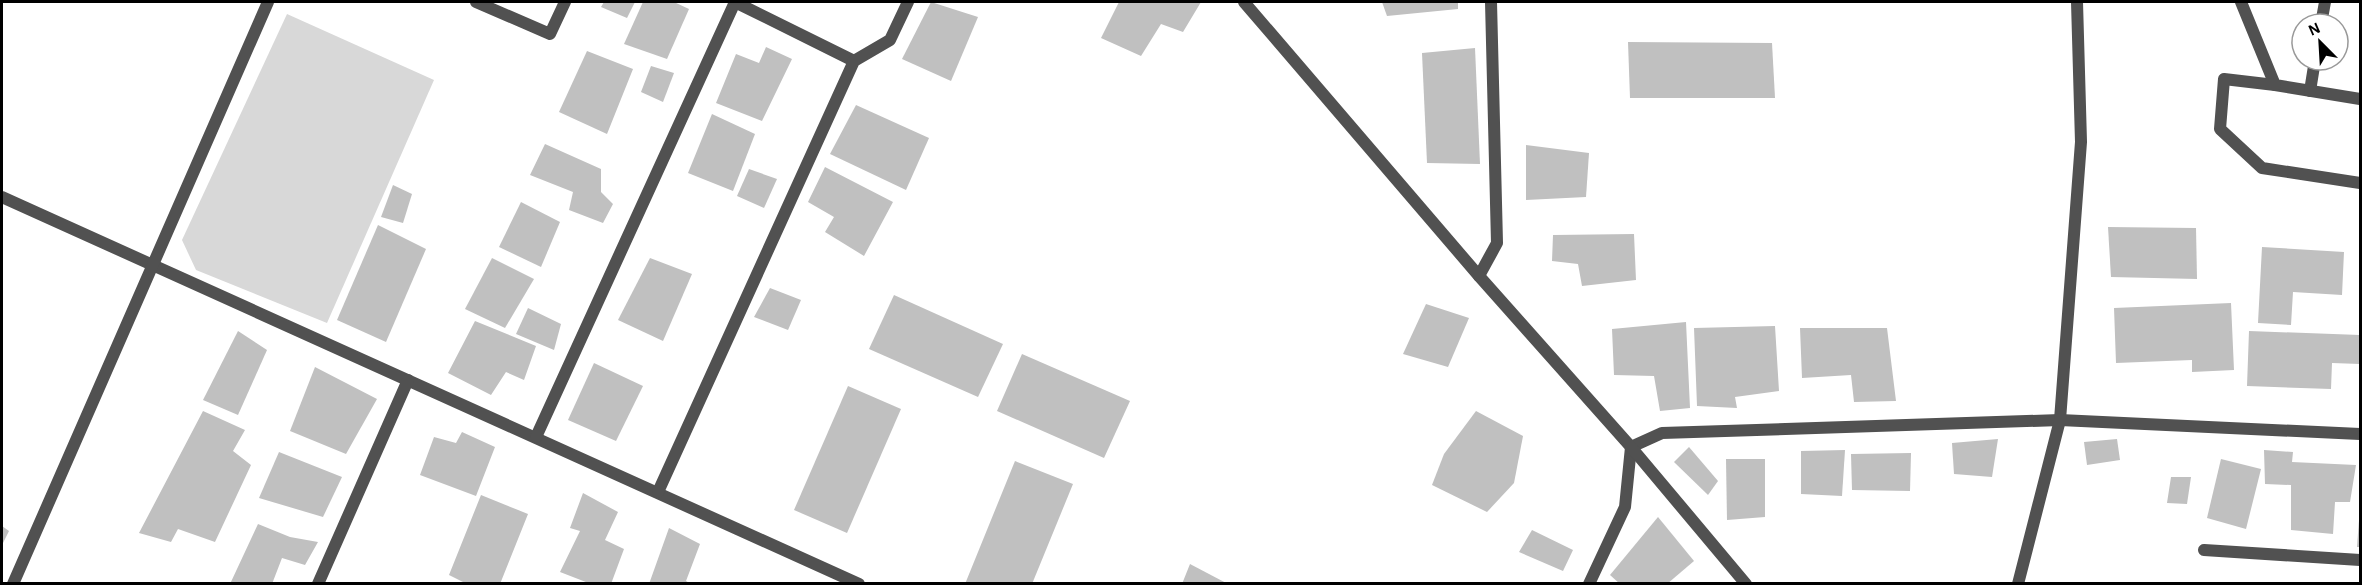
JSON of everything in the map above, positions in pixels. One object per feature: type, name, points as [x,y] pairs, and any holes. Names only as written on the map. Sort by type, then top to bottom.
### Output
[{"type":"street","points":[[14,584],[268,2]]},
{"type":"street","points":[[476,2],[550,34],[565,2]]},
{"type":"street","points":[[536,437],[734,2],[854,62]]},
{"type":"street","points":[[658,492],[854,62],[890,40],[908,2]]},
{"type":"street","points":[[1244,2],[1479,276],[1631,447],[1746,584]]},
{"type":"street","points":[[1479,276],[1497,243],[1491,2]]},
{"type":"street","points":[[2018,584],[2060,420],[2081,142],[2077,2]]},
{"type":"street","points":[[2241,2],[2275,85]]},
{"type":"street","points":[[2310,91],[2313,72]]},
{"type":"street","points":[[2361,99],[2224,79],[2220,129],[2262,168],[2361,183]]},
{"type":"street","points":[[2,197],[857,583]]},
{"type":"street","points":[[318,584],[408,380]]},
{"type":"street","points":[[1631,447],[1662,434],[2060,420],[2361,434]]},
{"type":"street","points":[[1590,584],[1625,507],[1631,447]]},
{"type":"street","points":[[2204,550],[2361,560]]},
{"type":"shaded area","points":[[287,14],[434,80],[327,323],[196,270],[182,240]]},
{"type":"building","points":[[604,2],[635,2],[627,18],[601,7]]},
{"type":"building","points":[[643,2],[674,2],[689,9],[667,59],[624,44]]},
{"type":"building","points":[[931,2],[978,17],[951,81],[902,59]]},
{"type":"building","points":[[1119,2],[1201,2],[1183,32],[1161,24],[1141,56],[1101,38]]},
{"type":"building","points":[[1382,2],[1458,2],[1458,9],[1387,16]]},
{"type":"building","points":[[1628,42],[1772,43],[1775,98],[1630,98]]},
{"type":"building","points":[[766,47],[792,59],[762,121],[716,103],[736,54],[759,63]]},
{"type":"building","points":[[1475,48],[1480,164],[1427,163],[1422,53]]},
{"type":"building","points":[[587,51],[633,69],[607,134],[559,112]]},
{"type":"building","points":[[651,66],[674,73],[663,102],[641,92]]},
{"type":"building","points":[[856,105],[929,138],[906,190],[830,154]]},
{"type":"building","points":[[712,114],[755,134],[733,191],[688,173]]},
{"type":"building","points":[[545,144],[601,169],[601,192],[613,204],[603,223],[569,210],[573,192],[530,175]]},
{"type":"building","points":[[1526,145],[1589,153],[1586,197],[1526,200]]},
{"type":"building","points":[[825,167],[893,202],[864,256],[825,232],[834,217],[808,202]]},
{"type":"building","points":[[749,169],[777,179],[764,208],[737,196]]},
{"type":"building","points":[[393,185],[412,194],[403,223],[381,217]]},
{"type":"building","points":[[521,202],[560,222],[541,267],[499,247]]},
{"type":"building","points":[[378,225],[426,249],[386,342],[337,320]]},
{"type":"building","points":[[2108,227],[2196,228],[2197,279],[2111,277]]},
{"type":"building","points":[[1634,234],[1636,280],[1582,286],[1578,264],[1552,261],[1553,235]]},
{"type":"building","points":[[2262,247],[2344,252],[2342,295],[2293,292],[2291,325],[2258,323]]},
{"type":"building","points":[[492,258],[534,279],[505,328],[465,309]]},
{"type":"building","points":[[650,258],[692,274],[663,341],[618,320]]},
{"type":"building","points":[[770,288],[801,300],[788,330],[754,317]]},
{"type":"building","points":[[894,295],[1003,344],[978,397],[869,349]]},
{"type":"building","points":[[2231,303],[2234,370],[2192,372],[2192,360],[2116,363],[2114,308]]},
{"type":"building","points":[[1426,304],[1469,318],[1448,367],[1403,354]]},
{"type":"building","points":[[528,308],[561,324],[554,350],[516,334]]},
{"type":"building","points":[[475,321],[536,346],[524,380],[506,372],[491,395],[448,373]]},
{"type":"building","points":[[1686,322],[1690,408],[1660,411],[1654,376],[1614,375],[1612,329]]},
{"type":"building","points":[[1775,326],[1779,391],[1735,397],[1737,408],[1697,406],[1694,328]]},
{"type":"building","points":[[1800,328],[1887,328],[1896,401],[1854,402],[1851,375],[1802,378]]},
{"type":"building","points":[[238,331],[267,350],[238,415],[203,400]]},
{"type":"building","points":[[2249,331],[2360,335],[2360,364],[2332,363],[2331,389],[2247,386]]},
{"type":"building","points":[[1022,354],[1130,401],[1104,458],[997,411]]},
{"type":"building","points":[[594,363],[643,386],[616,441],[568,420]]},
{"type":"building","points":[[315,367],[377,399],[346,454],[290,431]]},
{"type":"building","points":[[848,386],[901,409],[847,533],[794,510]]},
{"type":"building","points":[[203,411],[245,430],[233,451],[251,465],[215,542],[178,529],[171,542],[139,533]]},
{"type":"building","points":[[1476,411],[1523,436],[1514,483],[1487,512],[1432,485],[1444,454]]},
{"type":"building","points":[[462,432],[495,447],[476,496],[420,475],[434,437],[456,443]]},
{"type":"building","points":[[1998,439],[1992,477],[1954,474],[1952,443]]},
{"type":"building","points":[[2117,439],[2120,460],[2087,465],[2084,442]]},
{"type":"building","points":[[1689,447],[1718,481],[1708,495],[1674,462]]},
{"type":"building","points":[[1845,450],[1842,496],[1801,494],[1801,451]]},
{"type":"building","points":[[2264,450],[2293,452],[2292,462],[2356,465],[2350,502],[2335,502],[2333,534],[2291,530],[2291,485],[2265,484]]},
{"type":"building","points":[[279,452],[342,477],[323,517],[259,498]]},
{"type":"building","points":[[1911,453],[1910,491],[1852,490],[1851,454]]},
{"type":"building","points":[[1726,459],[1765,459],[1765,517],[1727,520]]},
{"type":"building","points":[[2221,459],[2261,469],[2246,529],[2207,518]]},
{"type":"building","points":[[1015,461],[1073,484],[1032,584],[965,584]]},
{"type":"building","points":[[2171,477],[2191,477],[2187,504],[2167,503]]},
{"type":"building","points":[[583,493],[618,512],[605,540],[624,549],[611,584],[591,584],[560,572],[580,531],[570,528]]},
{"type":"building","points":[[481,495],[528,514],[500,584],[467,584],[449,575]]},
{"type":"building","points":[[1658,517],[1694,561],[1667,584],[1620,584],[1610,575]]},
{"type":"building","points":[[2359,520],[2360,547],[2357,547]]},
{"type":"building","points":[[258,524],[290,537],[318,542],[305,565],[282,558],[272,584],[230,584]]},
{"type":"building","points":[[2,526],[9,531],[2,545]]},
{"type":"building","points":[[669,528],[700,544],[686,581],[691,584],[649,584]]},
{"type":"building","points":[[1532,530],[1573,550],[1563,571],[1519,552]]},
{"type":"building","points":[[1190,564],[1228,584],[1182,584]]}]
